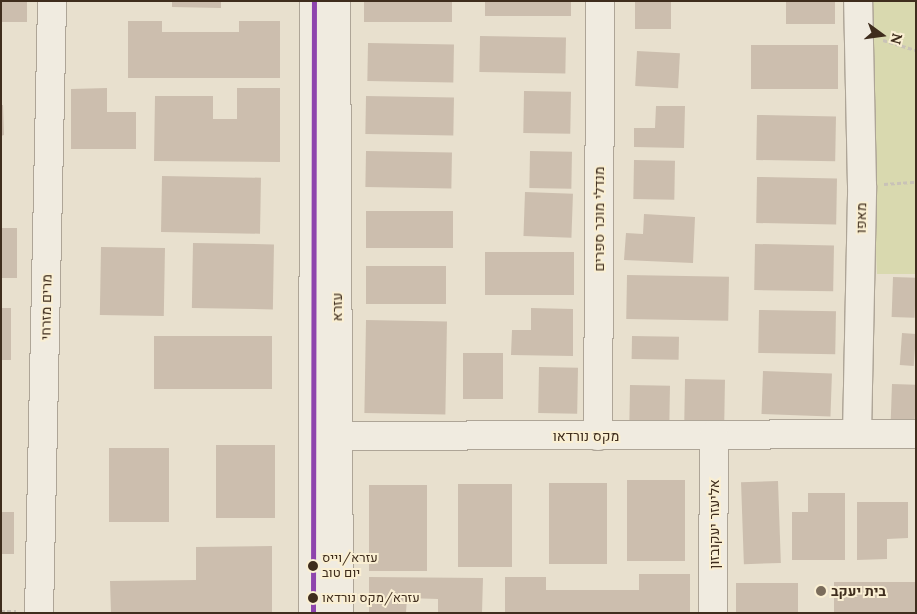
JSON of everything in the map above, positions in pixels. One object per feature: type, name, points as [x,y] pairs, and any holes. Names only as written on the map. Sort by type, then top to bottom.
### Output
[{"type":"street","name":"מרים מזרחי","points":[[39,613],[52,1]]},
{"type":"street","name":"עזרא","points":[[314,1],[327,436],[339,613]]},
{"type":"street","name":"עזרא","points":[[313,613],[327,436],[336,1]]},
{"type":"street","name":"מנדלי מוכר ספרים","points":[[598,436],[600,1]]},
{"type":"street","name":"מאפו","points":[[857,434],[862,186],[858,1]]},
{"type":"street","name":"מקס נורדאו","points":[[327,436],[916,434]]},
{"type":"street","name":"אליעזר יעקובזון","points":[[713,613],[714,435]]},
{"type":"path","points":[[859,30],[916,50]]},
{"type":"path","points":[[862,186],[916,182]]},
{"type":"green space","points":[[864,1],[916,1],[916,274],[877,274]]},
{"type":"building","points":[[1,1],[27,1],[27,22],[1,22]]},
{"type":"building","points":[[172,1],[221,1],[221,8],[172,7]]},
{"type":"building","points":[[364,1],[452,1],[452,22],[364,22]]},
{"type":"building","points":[[485,1],[571,1],[571,16],[485,16]]},
{"type":"building","points":[[635,1],[671,1],[671,29],[635,29]]},
{"type":"building","points":[[786,1],[835,1],[835,24],[786,24]]},
{"type":"building","points":[[128,21],[162,21],[162,32],[239,32],[239,21],[280,21],[280,78],[128,78]]},
{"type":"building","points":[[480,36],[566,38],[565,73],[479,72]]},
{"type":"building","points":[[368,43],[454,45],[453,82],[367,81]]},
{"type":"building","points":[[751,45],[838,45],[838,89],[751,89]]},
{"type":"building","points":[[637,51],[680,53],[678,88],[635,86]]},
{"type":"building","points":[[107,88],[107,112],[136,112],[136,149],[71,149],[71,89]]},
{"type":"building","points":[[237,88],[280,88],[280,162],[154,161],[155,96],[213,96],[213,119],[237,119]]},
{"type":"building","points":[[524,91],[571,92],[570,134],[523,133]]},
{"type":"building","points":[[366,96],[454,98],[453,136],[365,134]]},
{"type":"building","points":[[1,105],[3,105],[4,135],[1,136]]},
{"type":"building","points":[[656,106],[685,106],[684,148],[634,147],[634,128],[655,128]]},
{"type":"building","points":[[757,115],[836,116],[835,161],[756,160]]},
{"type":"building","points":[[366,151],[452,153],[451,188],[365,187]]},
{"type":"building","points":[[530,151],[572,152],[571,189],[529,188]]},
{"type":"building","points":[[634,160],[675,161],[674,200],[633,199]]},
{"type":"building","points":[[162,176],[261,178],[260,234],[161,232]]},
{"type":"building","points":[[757,177],[837,178],[836,224],[756,223]]},
{"type":"building","points":[[525,192],[573,194],[571,238],[523,236]]},
{"type":"building","points":[[366,211],[453,211],[453,248],[366,248]]},
{"type":"building","points":[[644,214],[695,217],[693,263],[624,260],[626,233],[643,234]]},
{"type":"building","points":[[1,228],[17,228],[17,278],[1,278]]},
{"type":"building","points":[[193,243],[274,244],[273,309],[192,308]]},
{"type":"building","points":[[755,244],[834,245],[833,291],[754,290]]},
{"type":"building","points":[[101,247],[165,248],[164,316],[100,315]]},
{"type":"building","points":[[485,252],[574,252],[574,295],[485,295]]},
{"type":"building","points":[[366,266],[446,266],[446,304],[366,304]]},
{"type":"building","points":[[627,275],[729,277],[728,321],[626,319]]},
{"type":"building","points":[[893,277],[916,278],[915,318],[892,317]]},
{"type":"building","points":[[1,308],[11,308],[11,360],[1,360]]},
{"type":"building","points":[[531,308],[573,309],[573,356],[511,355],[512,330],[531,330]]},
{"type":"building","points":[[759,310],[836,311],[835,354],[758,353]]},
{"type":"building","points":[[366,320],[447,321],[445,414],[364,413]]},
{"type":"building","points":[[902,333],[916,334],[914,366],[900,365]]},
{"type":"building","points":[[154,336],[272,336],[272,389],[154,389]]},
{"type":"building","points":[[632,336],[679,337],[679,360],[632,359]]},
{"type":"building","points":[[463,353],[503,353],[503,399],[463,399]]},
{"type":"building","points":[[539,367],[578,368],[577,414],[538,413]]},
{"type":"building","points":[[763,371],[832,373],[830,416],[761,414]]},
{"type":"building","points":[[685,379],[725,380],[724,422],[684,421]]},
{"type":"building","points":[[892,384],[916,385],[915,425],[891,424]]},
{"type":"building","points":[[630,385],[670,386],[669,427],[629,426]]},
{"type":"building","points":[[216,445],[275,445],[275,518],[216,518]]},
{"type":"building","points":[[109,448],[169,448],[169,522],[109,522]]},
{"type":"building","points":[[627,480],[685,480],[685,561],[627,561]]},
{"type":"building","points":[[778,481],[781,563],[744,564],[741,482]]},
{"type":"building","points":[[549,483],[607,483],[607,564],[549,564]]},
{"type":"building","points":[[458,484],[512,484],[512,567],[458,567]]},
{"type":"building","points":[[369,485],[427,485],[427,571],[369,571]]},
{"type":"building","points":[[808,493],[845,493],[845,560],[792,560],[792,512],[808,512]]},
{"type":"building","points":[[857,502],[908,502],[908,538],[887,539],[887,559],[857,560]]},
{"type":"building","points":[[1,512],[14,512],[14,554],[1,554]]},
{"type":"building","points":[[272,546],[272,613],[111,613],[110,581],[196,580],[196,547]]},
{"type":"building","points":[[639,574],[690,574],[690,613],[505,613],[505,577],[546,577],[546,590],[639,590]]},
{"type":"building","points":[[369,577],[483,578],[482,613],[438,613],[438,599],[407,598],[406,613],[369,613]]},
{"type":"building","points":[[834,582],[916,582],[916,613],[834,613]]},
{"type":"building","points":[[736,583],[798,583],[798,613],[736,613]]},
{"type":"transit line","points":[[313,613],[314,1]]},
{"type":"place","name":"עזרא/וייס יום טוב","points":[[313,566]]},
{"type":"place","name":"בית יעקב","points":[[821,591]]},
{"type":"place","name":"עזרא/מקס נורדאו","points":[[313,598]]}]
